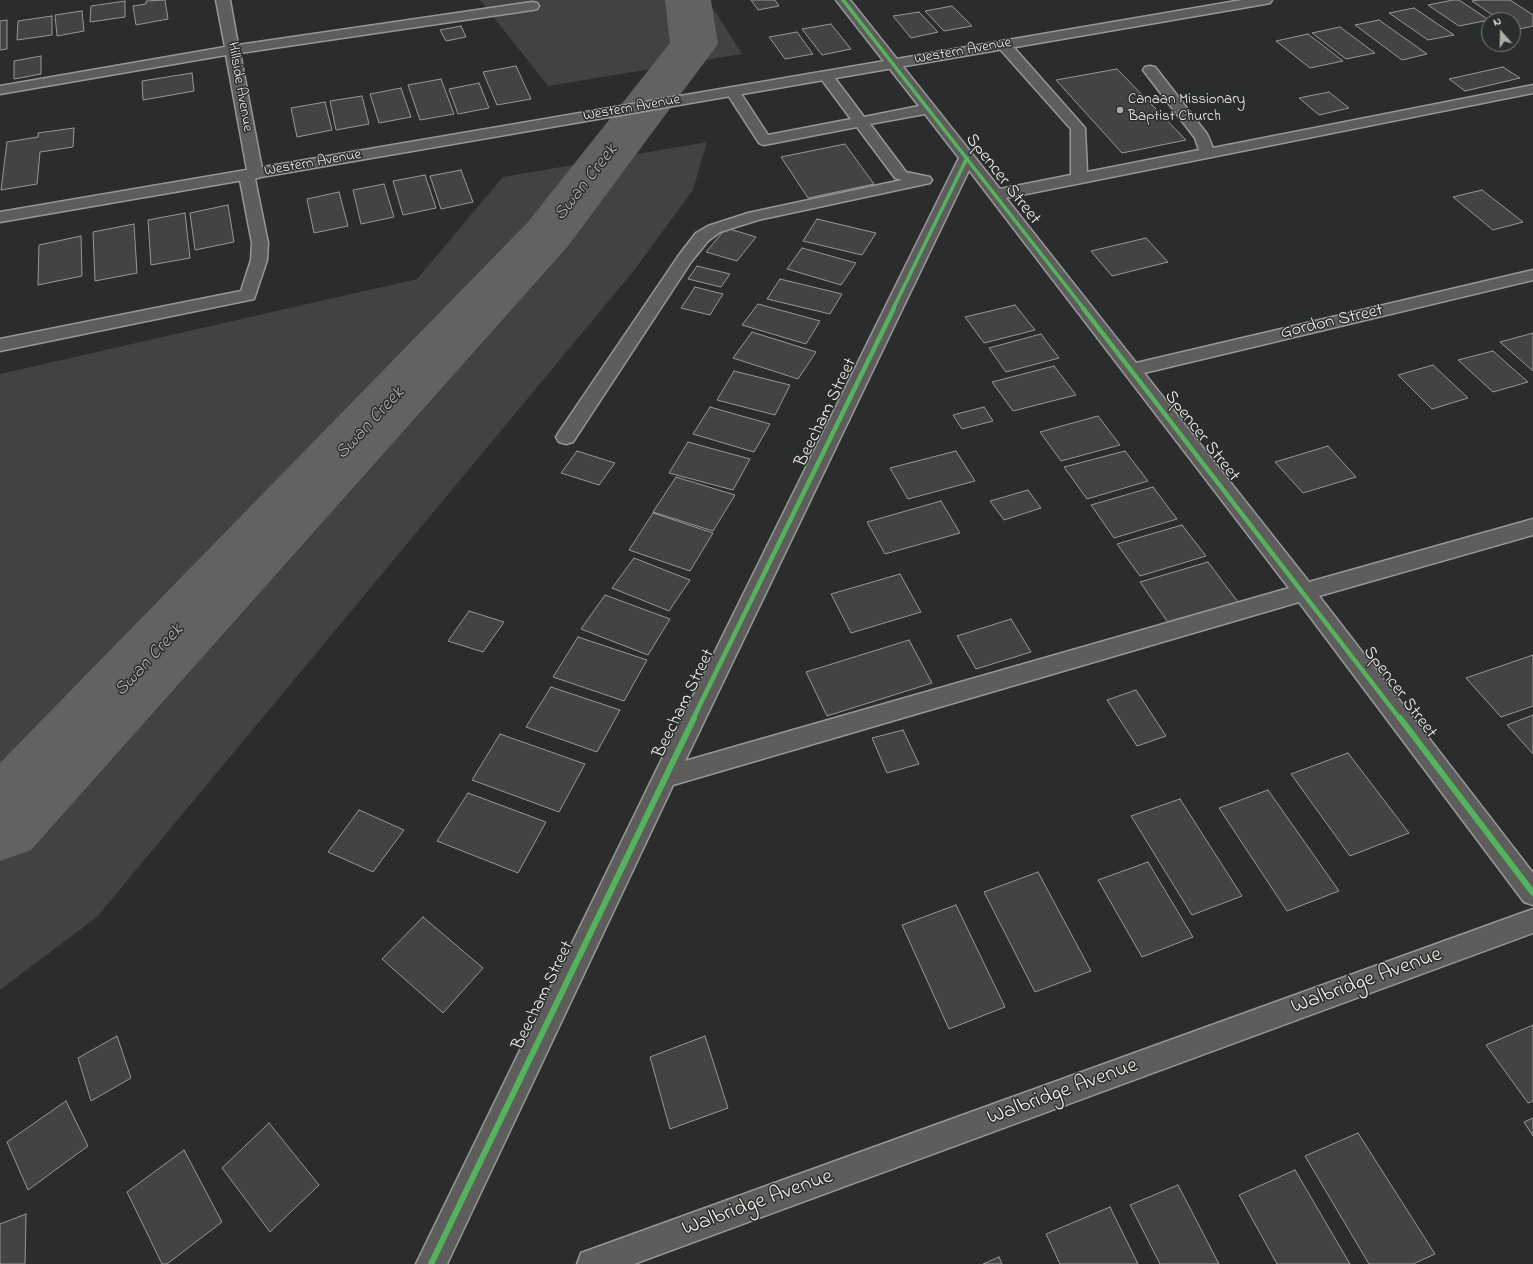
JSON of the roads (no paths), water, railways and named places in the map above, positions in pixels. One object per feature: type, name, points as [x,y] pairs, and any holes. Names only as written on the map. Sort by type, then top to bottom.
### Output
[{"type":"street","name":"Hillside Avenue","points":[[0,345],[248,295],[259,260],[260,243],[233,50],[224,0]]},
{"type":"street","name":"Spencer Street","points":[[843,0],[996,194],[1304,592],[1533,893]]},
{"type":"street","name":"Western Avenue","points":[[0,218],[1265,0]]},
{"type":"street","points":[[0,90],[233,50],[532,6]]},
{"type":"street","points":[[1004,45],[1078,128],[1079,178]]},
{"type":"street","points":[[1150,70],[1202,137],[1207,153]]},
{"type":"street","points":[[826,76],[901,175],[952,186]]},
{"type":"street","points":[[996,194],[1533,89]]},
{"type":"street","points":[[733,92],[764,140],[929,109]]},
{"type":"street","name":"Beecham Street","points":[[431,1264],[665,777],[952,186],[967,158]]},
{"type":"street","points":[[566,437],[685,259],[702,237],[714,229],[754,216],[924,180]]},
{"type":"street","name":"Gordon Street","points":[[1131,370],[1533,275]]},
{"type":"street","points":[[665,777],[1304,592],[1533,528]]},
{"type":"street","name":"Walbridge Avenue","points":[[592,1264],[1533,921]]},
{"type":"waterway","name":"Swan Creek","points":[[0,822],[548,234],[694,44],[688,0]]},
{"type":"place","name":"Canaan Missionary Baptist Church","points":[[1120,110]]}]
